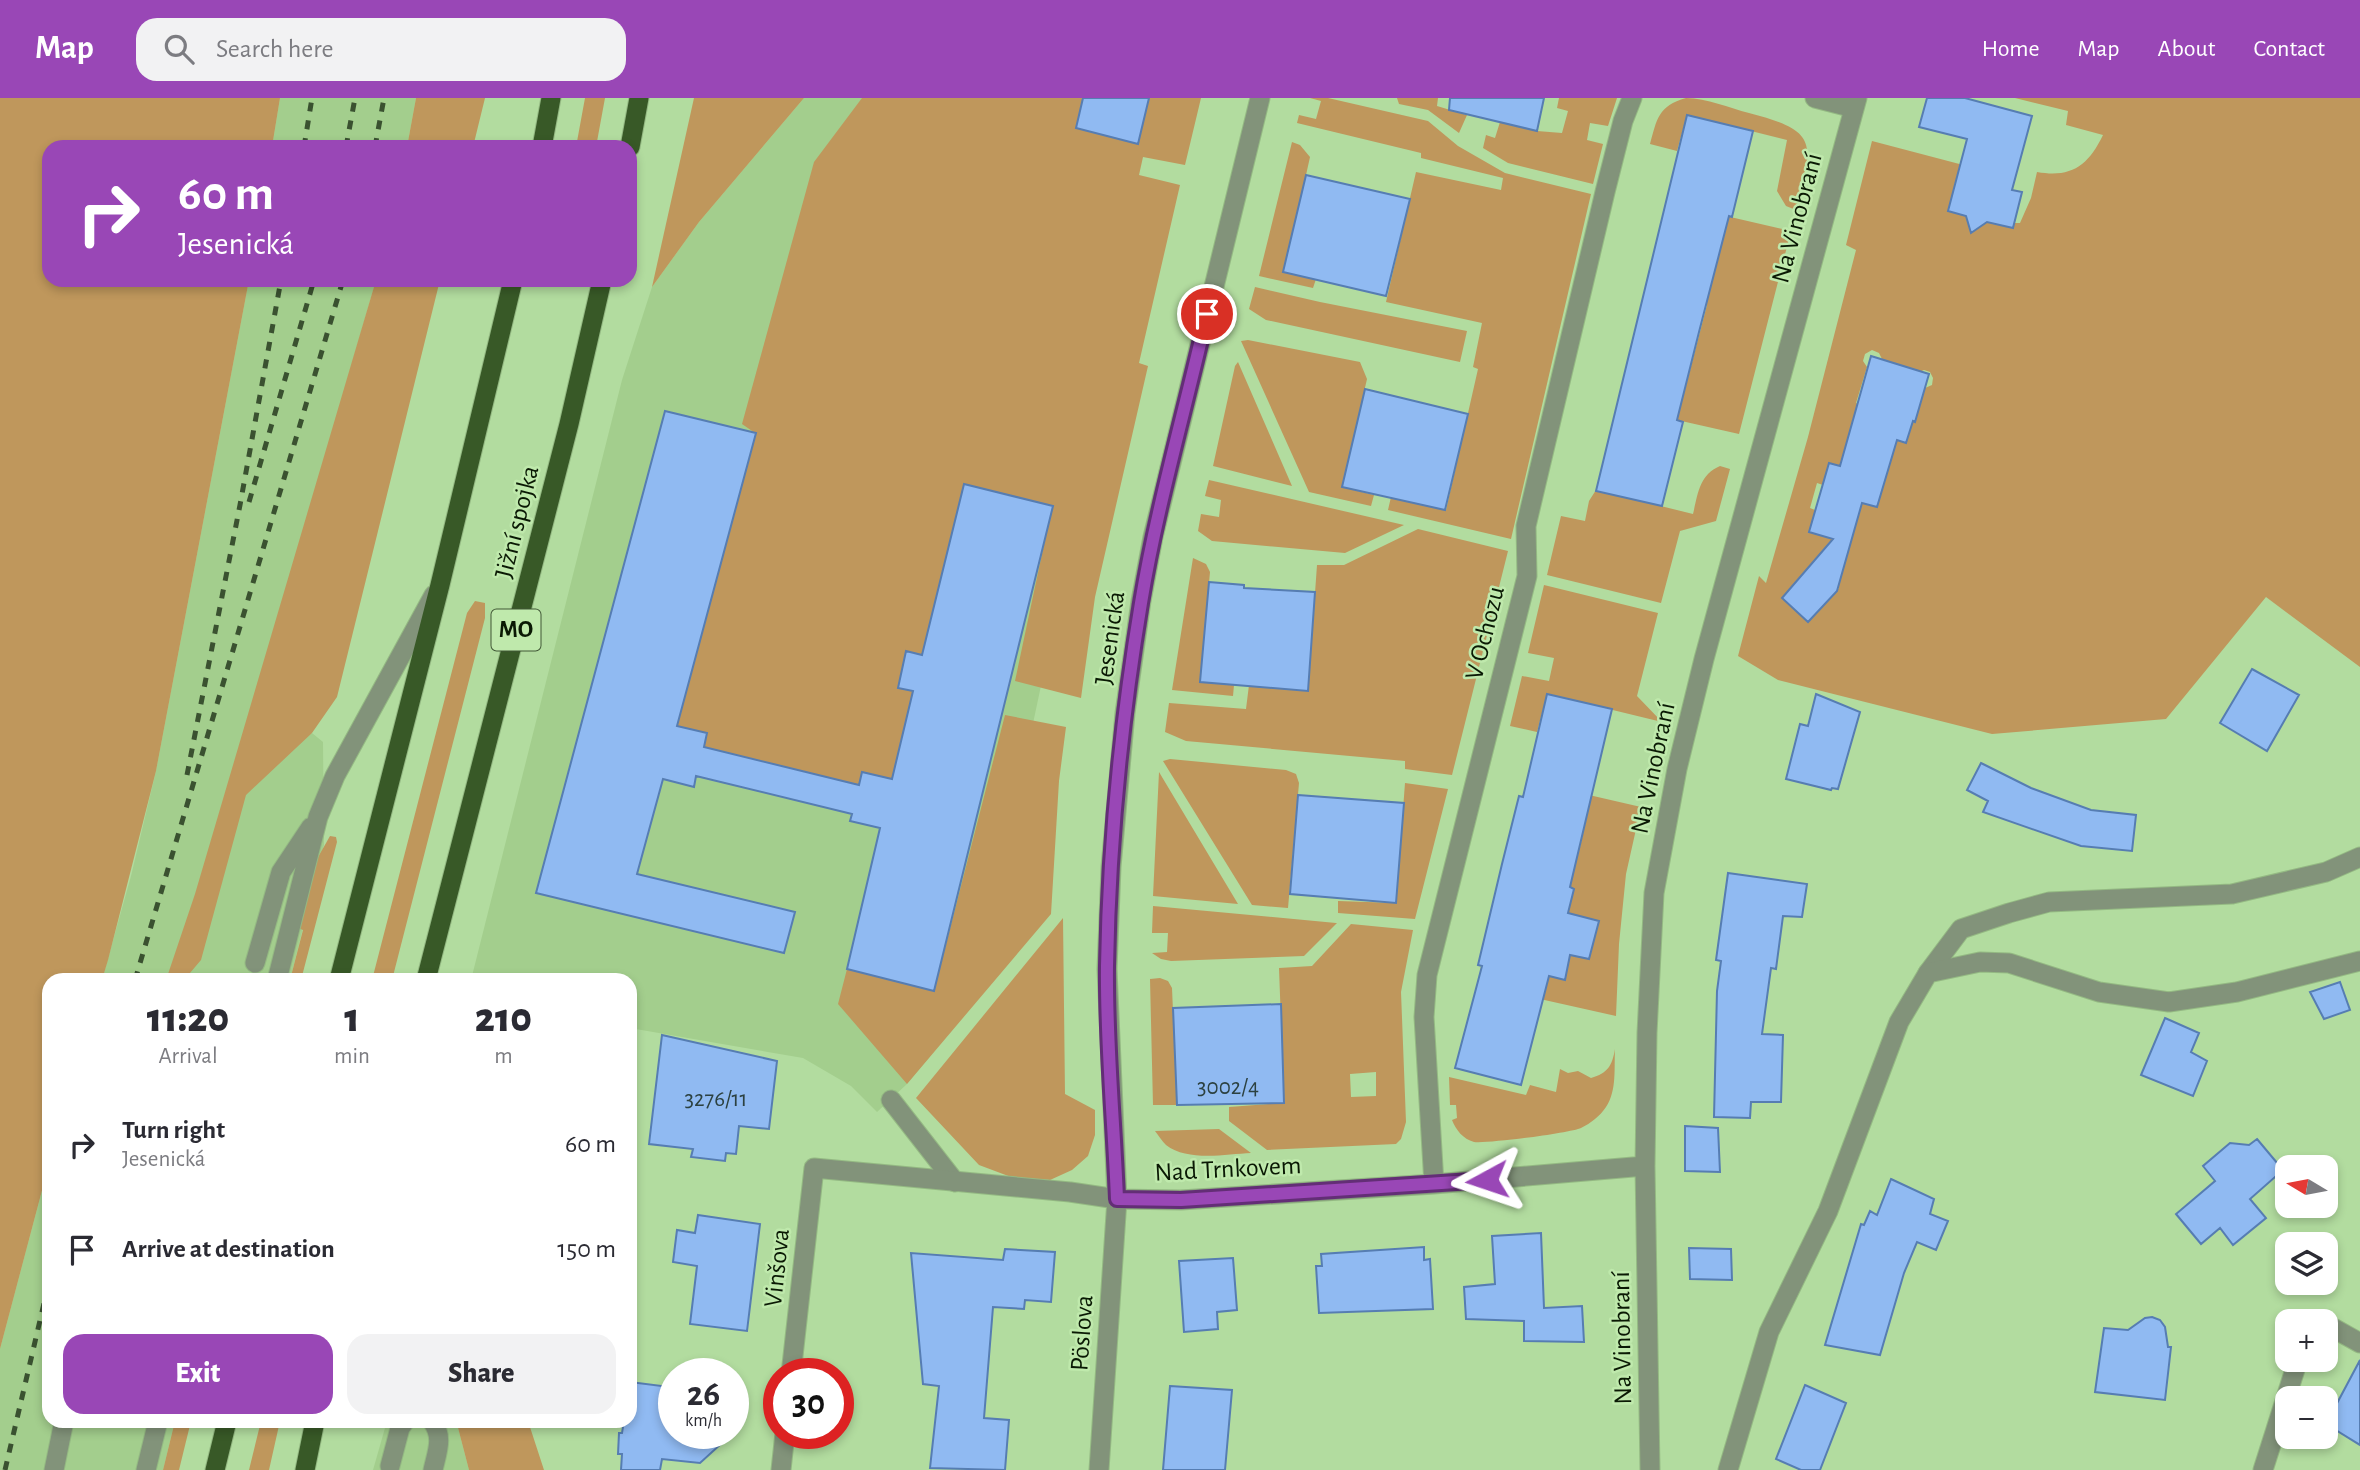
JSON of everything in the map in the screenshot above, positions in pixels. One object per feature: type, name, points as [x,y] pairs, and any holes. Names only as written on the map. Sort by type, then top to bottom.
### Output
[{"type":"highway","points":[[543,140],[551,98]]},
{"type":"highway","points":[[631,140],[639,98]]},
{"type":"highway","points":[[341,973],[440,585],[511,287]]},
{"type":"highway","name":"Jižní spojka","points":[[428,973],[569,424],[600,287]]},
{"type":"highway","points":[[215,1470],[225,1428]]},
{"type":"highway","points":[[304,1470],[313,1428]]},
{"type":"street","name":"Jesenická","points":[[1117,1199],[1107,969],[1111,867],[1127,702],[1153,537],[1260,98]]},
{"type":"street","name":"V Ochozu","points":[[1434,1184],[1424,1017],[1427,975],[1527,576],[1526,526],[1605,192],[1623,121],[1632,98]]},
{"type":"street","points":[[1815,98],[1855,103]]},
{"type":"street","name":"Na Vinobraní","points":[[1650,1470],[1645,1166],[1647,1033],[1654,892],[1677,769],[1704,659],[1855,103]]},
{"type":"street","points":[[279,973],[318,817],[335,776],[440,585]]},
{"type":"street","points":[[256,963],[281,872],[318,817]]},
{"type":"street","points":[[1728,1470],[1769,1332],[1828,1211],[1899,1022],[1928,973],[1961,929],[2049,902],[2232,894],[2326,872],[2360,857]]},
{"type":"street","points":[[1928,973],[1980,962],[2009,963],[2099,992],[2169,1002],[2237,992],[2360,961]]},
{"type":"street","points":[[891,1100],[955,1182]]},
{"type":"street","name":"Nad Trnkovem","points":[[814,1168],[1070,1192],[1117,1199],[1181,1200],[1434,1184],[1645,1166]]},
{"type":"street","name":"Vinšova","points":[[793,1358],[814,1168]]},
{"type":"street","name":"Pöslova","points":[[1099,1470],[1117,1199]]},
{"type":"street","points":[[2338,1332],[2360,1343]]},
{"type":"street","points":[[2263,1470],[2294,1372]]},
{"type":"street","points":[[54,1470],[63,1428]]},
{"type":"street","points":[[146,1470],[156,1428]]},
{"type":"street","points":[[314,1428],[315,1470]]},
{"type":"street","points":[[390,1466],[400,1428]]},
{"type":"street","points":[[433,1470],[440,1438],[437,1428]]},
{"type":"street","points":[[780,1470],[783,1449]]},
{"type":"shaded area","points":[[0,98],[280,98],[273,140],[42,140],[42,287],[248,287],[156,771],[108,960],[104,973],[42,973],[42,1190],[0,1349]]},
{"type":"shaded area","points":[[280,98],[416,98],[408,140],[273,140]]},
{"type":"shaded area","points":[[416,98],[485,98],[475,140],[408,140]]},
{"type":"shaded area","points":[[585,98],[605,98],[597,140],[577,140]]},
{"type":"shaded area","points":[[694,98],[804,98],[699,222],[652,287]]},
{"type":"shaded area","points":[[804,98],[987,98],[1083,488],[1025,761],[949,1033],[907,1084],[877,1112],[851,1086],[803,1058],[637,1029],[637,973],[473,973],[622,380],[652,287],[699,222]]},
{"type":"shaded area","points":[[862,98],[1201,98],[1185,165],[1143,157],[1139,175],[1180,185],[1139,363],[1148,366],[1095,597],[1081,698],[1015,681],[1052,507],[964,484],[922,655],[906,651],[898,687],[913,691],[889,792],[876,775],[862,772],[859,785],[673,739],[755,433],[742,424],[814,162]]},
{"type":"shaded area","points":[[1310,98],[1328,98],[1428,121],[1458,146],[1505,173],[1591,194],[1511,539],[1388,510],[1391,497],[1446,510],[1478,369],[1473,367],[1482,323],[1386,302],[1416,172],[1501,190],[1503,178],[1421,158],[1421,153],[1297,123],[1299,115],[1316,119],[1321,101]]},
{"type":"shaded area","points":[[1397,98],[1438,98],[1437,106],[1467,115],[1459,133],[1428,110],[1399,104]]},
{"type":"shaded area","points":[[1559,98],[1617,98],[1608,126],[1590,123],[1587,140],[1603,144],[1593,184],[1508,163],[1483,148],[1486,135],[1495,138],[1500,122],[1537,131],[1562,133],[1568,111],[1557,108]]},
{"type":"shaded area","points":[[1686,98],[1710,101],[1773,120],[1790,127],[1800,135],[1806,144],[1807,156],[1796,210],[1786,206],[1777,191],[1787,140],[1687,115],[1677,151],[1650,144],[1664,109]]},
{"type":"shaded area","points":[[2015,98],[2360,98],[2360,667],[2266,597],[2166,719],[1992,734],[1778,680],[1738,656],[1759,576],[1766,583],[1808,437],[1856,250],[1846,245],[1872,141],[1967,166],[1957,175],[1948,211],[1966,216],[1969,225],[1987,222],[2013,228],[2015,223],[2020,223],[2031,198],[2037,172],[2060,173],[2077,167],[2091,155],[2103,135],[2066,125],[2068,111]],"holes":[[[1872,350],[1898,367],[1917,373],[1924,370],[1930,372],[1933,378],[1932,385],[1925,388],[1906,443],[1852,427],[1867,367],[1863,361],[1865,354]],[[1829,463],[1885,480],[1877,507],[1862,503],[1850,543],[1809,532],[1815,510],[1810,508],[1817,483],[1823,485]],[[1812,564],[1839,588],[1808,622],[1782,598]]]},
{"type":"shaded area","points":[[1292,142],[1300,145],[1310,157],[1306,175],[1316,279],[1313,288],[1259,276]]},
{"type":"shaded area","points":[[1726,216],[1791,231],[1739,434],[1677,420],[1707,305],[1705,304]]},
{"type":"shaded area","points":[[248,287],[374,287],[232,781],[312,733],[323,742],[324,845],[292,973],[104,973],[156,771]]},
{"type":"shaded area","points":[[374,287],[438,287],[337,697],[312,733],[246,795],[201,960],[190,973],[168,973],[195,894]]},
{"type":"shaded area","points":[[1255,287],[1467,331],[1460,362],[1266,320],[1249,309]]},
{"type":"shaded area","points":[[1248,340],[1360,362],[1367,379],[1342,487],[1374,495],[1371,506],[1309,492],[1241,341]]},
{"type":"shaded area","points":[[1238,362],[1292,486],[1213,466]]},
{"type":"shaded area","points":[[1720,466],[1730,469],[1716,521],[1680,531],[1661,603],[1547,575],[1561,516],[1585,521],[1589,501],[1596,490],[1693,514],[1704,480]]},
{"type":"shaded area","points":[[1209,480],[1404,525],[1345,553],[1212,541],[1198,531],[1201,514],[1219,517],[1221,500],[1205,496]]},
{"type":"shaded area","points":[[1418,529],[1508,551],[1452,775],[1405,769],[1405,761],[1186,741],[1165,732],[1169,703],[1246,709],[1249,685],[1308,691],[1317,565],[1344,565]]},
{"type":"shaded area","points":[[1193,558],[1206,564],[1210,572],[1200,682],[1234,685],[1233,696],[1172,690]]},
{"type":"shaded area","points":[[1544,585],[1658,613],[1637,696],[1662,722],[1547,694],[1537,732],[1510,726],[1522,676],[1549,681],[1554,658],[1528,653]]},
{"type":"shaded area","points":[[475,601],[485,603],[485,618],[394,973],[374,973],[467,613]]},
{"type":"shaded area","points":[[1005,715],[1066,727],[1059,781],[1051,914],[907,1084],[838,1004],[847,969],[934,991]]},
{"type":"shaded area","points":[[1170,759],[1286,770],[1296,774],[1299,783],[1288,908],[1252,905],[1163,761]]},
{"type":"shaded area","points":[[1159,772],[1238,904],[1153,896]]},
{"type":"shaded area","points":[[1405,783],[1448,789],[1415,919],[1338,913],[1338,901],[1396,903]]},
{"type":"shaded area","points":[[1589,795],[1641,807],[1626,874],[1616,1016],[1540,999],[1549,976],[1565,979],[1570,955],[1589,959],[1599,921],[1565,912],[1569,908],[1574,889],[1570,887],[1572,880],[1569,879],[1576,847],[1580,847]]},
{"type":"shaded area","points":[[330,836],[336,837],[337,842],[303,973],[292,973],[303,930],[298,928],[317,859]]},
{"type":"shaded area","points":[[1153,906],[1337,923],[1304,956],[1171,961],[1152,953],[1167,952],[1168,933],[1152,933]]},
{"type":"shaded area","points":[[1063,918],[1065,1094],[1095,1110],[1095,1135],[1088,1156],[1072,1170],[1050,1180],[1011,1177],[979,1165],[916,1098]]},
{"type":"shaded area","points":[[1351,924],[1413,930],[1401,992],[1406,1122],[1401,1139],[1396,1144],[1267,1150],[1229,1121],[1229,1107],[1284,1103],[1279,968],[1312,966]],"holes":[[[1376,1072],[1376,1096],[1351,1097],[1350,1074]]]},
{"type":"shaded area","points":[[1150,979],[1168,981],[1172,988],[1177,1105],[1153,1105]]},
{"type":"shaded area","points":[[1615,1049],[1610,1101],[1592,1122],[1581,1128],[1528,1138],[1474,1142],[1458,1131],[1452,1120],[1457,1118],[1456,1105],[1450,1105],[1449,1077],[1526,1095],[1530,1085],[1556,1092],[1560,1069],[1568,1073],[1578,1071],[1591,1078],[1597,1076],[1608,1068]]},
{"type":"shaded area","points":[[1219,1129],[1251,1153],[1207,1156],[1185,1154],[1166,1145],[1155,1131]]},
{"type":"shaded area","points":[[42,1190],[42,1428],[173,1428],[163,1470],[0,1470],[0,1349]]},
{"type":"shaded area","points":[[173,1428],[189,1428],[179,1470],[163,1470]]},
{"type":"shaded area","points":[[259,1428],[278,1428],[269,1470],[249,1470]]},
{"type":"shaded area","points":[[385,1428],[458,1428],[469,1470],[373,1470]]},
{"type":"shaded area","points":[[458,1428],[530,1428],[544,1470],[469,1470]]},
{"type":"building","points":[[1083,98],[1149,98],[1138,144],[1076,128]]},
{"type":"building","points":[[1450,98],[1544,98],[1537,131],[1449,110]]},
{"type":"building","points":[[1927,98],[1965,98],[2032,116],[2012,190],[2022,192],[2013,228],[1987,222],[1971,233],[1966,216],[1948,211],[1967,139],[1919,127]]},
{"type":"building","points":[[1687,115],[1753,131],[1677,420],[1683,422],[1662,506],[1596,491]]},
{"type":"building","points":[[1306,175],[1410,199],[1386,296],[1283,272]]},
{"type":"building","points":[[1871,356],[1929,374],[1906,443],[1897,440],[1877,507],[1862,503],[1837,591],[1808,622],[1782,598],[1833,539],[1809,532],[1829,463],[1840,466]]},
{"type":"building","points":[[1365,389],[1468,414],[1445,510],[1342,487]]},
{"type":"building","points":[[665,411],[756,433],[677,726],[707,733],[704,747],[859,785],[862,772],[892,779],[913,691],[898,688],[906,651],[922,655],[964,484],[1053,506],[934,991],[847,969],[880,828],[850,821],[852,814],[696,776],[694,787],[663,779],[637,874],[795,912],[784,953],[536,893]]},
{"type":"building","points":[[1209,582],[1244,585],[1244,588],[1315,592],[1308,691],[1200,682]]},
{"type":"building","points":[[2252,669],[2299,695],[2267,751],[2220,723]]},
{"type":"building","points":[[1547,694],[1612,709],[1570,887],[1574,889],[1568,913],[1599,921],[1589,959],[1570,955],[1565,980],[1549,976],[1521,1085],[1455,1068],[1482,966],[1478,965],[1502,864],[1519,796],[1523,797]]},
{"type":"building","points":[[1816,694],[1860,712],[1838,789],[1831,790],[1786,779],[1800,724],[1808,726]]},
{"type":"building","points":[[1981,763],[2031,788],[2091,810],[2136,815],[2132,851],[2081,846],[1983,812],[1988,801],[1967,790]]},
{"type":"building","points":[[1298,795],[1404,803],[1396,903],[1290,894]]},
{"type":"building","points":[[1728,873],[1807,884],[1802,917],[1783,916],[1776,969],[1771,968],[1762,1034],[1783,1035],[1781,1102],[1751,1102],[1750,1118],[1714,1117],[1717,991],[1721,961],[1716,960]]},
{"type":"building","points":[[2340,982],[2350,1010],[2324,1019],[2310,992]]},
{"type":"building","points":[[1281,1004],[1284,1103],[1177,1105],[1173,1008]]},
{"type":"building","points":[[2165,1018],[2199,1033],[2191,1052],[2207,1061],[2193,1096],[2141,1075]]},
{"type":"building","points":[[662,1035],[777,1061],[769,1129],[739,1126],[736,1154],[726,1153],[725,1161],[691,1157],[693,1149],[649,1144]]},
{"type":"building","points":[[1685,1126],[1718,1128],[1720,1172],[1685,1171]]},
{"type":"building","points":[[2257,1139],[2275,1160],[2275,1177],[2250,1199],[2266,1218],[2233,1245],[2220,1228],[2201,1244],[2176,1214],[2215,1181],[2203,1166],[2230,1143],[2249,1145]]},
{"type":"building","points":[[1891,1179],[1934,1199],[1930,1214],[1948,1221],[1936,1250],[1917,1242],[1904,1273],[1880,1355],[1825,1345],[1861,1224],[1864,1225],[1870,1211],[1877,1215]]},
{"type":"building","points":[[698,1215],[760,1224],[747,1331],[690,1324],[697,1266],[673,1262],[677,1230],[695,1233]]},
{"type":"building","points":[[1541,1233],[1544,1308],[1582,1306],[1584,1342],[1524,1341],[1524,1321],[1466,1319],[1464,1287],[1495,1284],[1492,1236]]},
{"type":"building","points":[[1424,1247],[1424,1260],[1430,1259],[1433,1309],[1319,1313],[1316,1266],[1322,1266],[1321,1254]]},
{"type":"building","points":[[1689,1248],[1731,1249],[1732,1280],[1690,1279]]},
{"type":"building","points":[[1005,1249],[1055,1252],[1051,1302],[1025,1300],[1024,1309],[993,1307],[984,1418],[1009,1420],[1005,1470],[930,1468],[939,1386],[923,1384],[911,1253],[1003,1260]]},
{"type":"building","points":[[1233,1258],[1237,1310],[1217,1312],[1218,1329],[1184,1332],[1179,1261]]},
{"type":"building","points":[[2145,1318],[2160,1320],[2165,1327],[2168,1347],[2171,1347],[2165,1400],[2095,1392],[2104,1328],[2128,1330]]},
{"type":"building","points":[[2360,1360],[2360,1445],[2338,1431],[2338,1401]]},
{"type":"building","points":[[637,1383],[658,1386],[658,1449],[715,1449],[700,1463],[662,1459],[660,1470],[621,1470],[622,1454],[618,1454],[619,1433],[622,1433],[623,1428],[637,1428]]},
{"type":"building","points":[[1805,1385],[1846,1403],[1820,1470],[1801,1470],[1776,1459]]},
{"type":"building","points":[[1170,1386],[1232,1390],[1225,1470],[1163,1470]]},
{"type":"railway","points":[[305,140],[312,98]]},
{"type":"railway","points":[[347,140],[355,98]]},
{"type":"railway","points":[[376,140],[384,98]]},
{"type":"railway","points":[[187,775],[280,287]]},
{"type":"railway","points":[[249,502],[312,287]]},
{"type":"railway","points":[[137,973],[341,287]]},
{"type":"railway","points":[[5,1470],[42,1312]]},
{"type":"route","points":[[1207,314],[1153,537],[1131,668],[1123,740],[1111,867],[1107,969],[1117,1199],[1181,1200],[1487,1180]]}]
